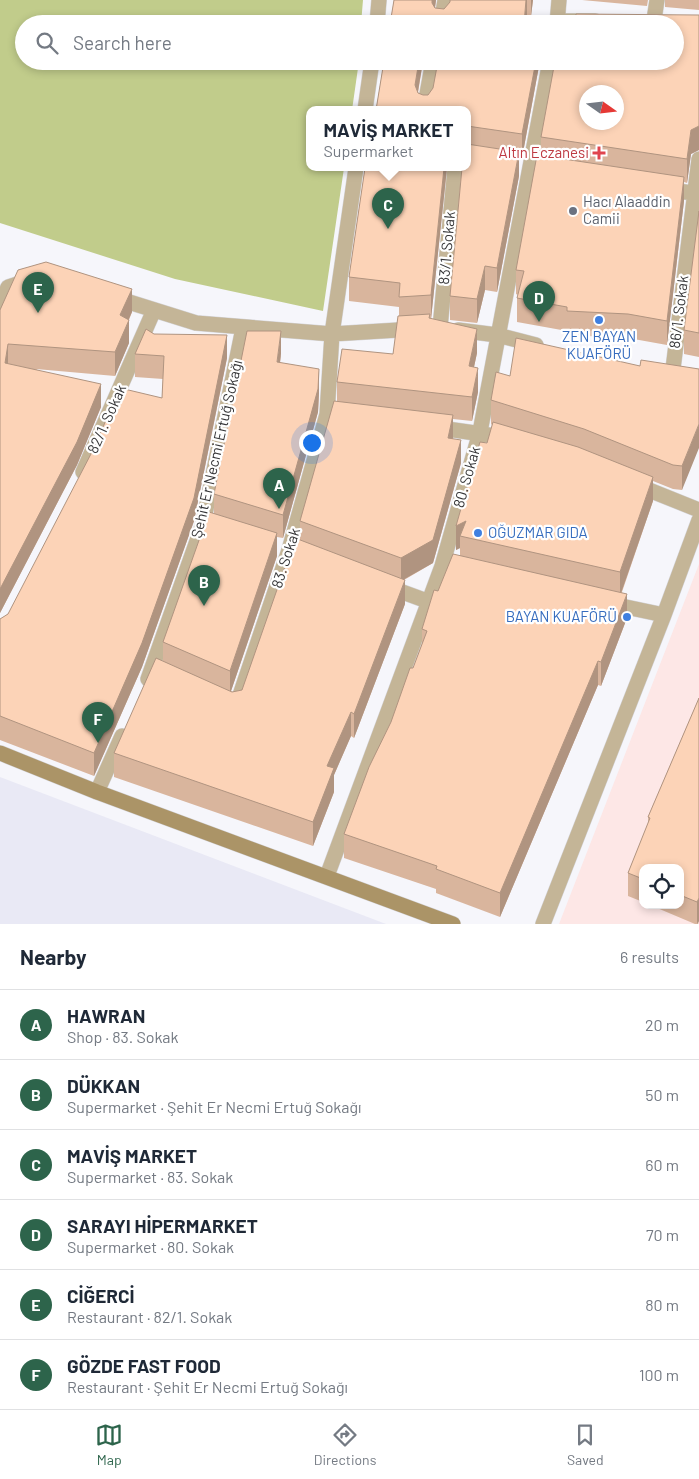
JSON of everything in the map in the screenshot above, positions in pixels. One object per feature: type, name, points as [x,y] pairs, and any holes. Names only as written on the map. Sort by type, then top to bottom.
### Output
[{"type":"street","points":[[378,15],[379,0]]},
{"type":"street","points":[[442,15],[445,0]]},
{"type":"street","points":[[558,15],[560,0]]},
{"type":"street","points":[[655,15],[657,0]]},
{"type":"street","points":[[366,106],[371,70]]},
{"type":"street","points":[[425,106],[431,70]]},
{"type":"street","name":"80. Sokak","points":[[327,876],[427,601],[442,566],[480,432],[548,70]]},
{"type":"street","name":"86/1. Sokak","points":[[690,378],[667,375],[696,194],[699,159]]},
{"type":"street","points":[[511,166],[548,171]]},
{"type":"street","name":"83. Sokak","points":[[219,699],[236,706],[294,552],[327,414],[332,334],[356,171]]},
{"type":"street","name":"83/1. Sokak","points":[[440,328],[455,171]]},
{"type":"street","points":[[655,188],[696,194]]},
{"type":"street","points":[[0,307],[8,287],[46,275]]},
{"type":"street","points":[[100,293],[196,323],[332,334],[440,328],[497,335],[556,349]]},
{"type":"street","name":"82/1. Sokak","points":[[76,486],[154,310]]},
{"type":"street","name":"Şehit Er Necmi Ertuğ Sokağı","points":[[140,696],[152,670],[203,524],[243,328]]},
{"type":"street","points":[[327,414],[346,416]]},
{"type":"street","points":[[422,425],[480,432],[507,440]]},
{"type":"street","points":[[618,477],[699,510]]},
{"type":"street","points":[[543,924],[664,615],[699,520]]},
{"type":"street","points":[[203,524],[220,529]]},
{"type":"street","points":[[272,545],[294,552]]},
{"type":"street","points":[[442,566],[461,571]]},
{"type":"street","points":[[372,581],[427,601]]},
{"type":"street","points":[[597,600],[664,615]]},
{"type":"street","points":[[152,670],[168,677]]},
{"type":"street","points":[[97,792],[128,722]]},
{"type":"street","points":[[0,753],[97,792],[453,924]]},
{"type":"shaded area","points":[[699,564],[699,924],[559,924]]},
{"type":"shaded area","points":[[0,777],[386,924],[0,924]]},
{"type":"green space","points":[[0,0],[363,0],[362,15],[15,15],[15,70],[358,70],[353,106],[306,106],[306,171],[344,171],[323,311],[175,279],[0,223]]},
{"type":"building","points":[[394,0],[432,0],[435,8],[444,9],[450,0],[526,0],[525,15],[392,15]]},
{"type":"building","points":[[576,14],[699,15],[699,126],[691,130],[687,159],[541,137],[553,70],[684,70],[684,15]]},
{"type":"building","points":[[383,70],[418,70],[415,85],[418,93],[428,95],[433,88],[436,70],[534,70],[522,134],[471,127],[471,106],[377,106]]},
{"type":"building","points":[[471,145],[519,152],[497,268],[485,266],[477,299],[450,296],[462,171],[471,171]]},
{"type":"building","points":[[537,155],[684,177],[667,321],[628,314],[567,311],[567,307],[517,298],[524,271],[516,270]]},
{"type":"building","points":[[365,171],[444,171],[431,295],[399,297],[400,283],[349,277]]},
{"type":"building","points":[[699,211],[699,333],[684,330]]},
{"type":"building","points":[[46,262],[132,289],[120,315],[129,320],[115,352],[8,344],[5,363],[101,384],[77,442],[0,589],[0,310],[18,270]]},
{"type":"building","points":[[430,314],[429,318],[477,329],[469,366],[478,368],[472,397],[337,382],[342,349],[393,354],[398,316]]},
{"type":"building","points":[[146,329],[154,334],[227,335],[194,498],[142,643],[94,753],[0,716],[0,619],[8,614],[93,450],[120,388],[162,398],[164,356],[135,354]]},
{"type":"building","points":[[247,331],[281,331],[277,362],[319,369],[318,389],[283,515],[214,494]]},
{"type":"building","points":[[516,338],[640,366],[641,360],[699,369],[699,424],[682,466],[673,465],[584,429],[491,400],[496,372],[510,376]]},
{"type":"building","points":[[334,401],[453,415],[448,438],[461,440],[433,540],[401,558],[300,521]]},
{"type":"building","points":[[493,422],[578,447],[653,477],[620,572],[460,536],[466,521],[456,526],[480,442],[487,443]]},
{"type":"building","points":[[209,512],[277,533],[230,671],[163,642]]},
{"type":"building","points":[[295,538],[405,580],[354,714],[351,712],[327,766],[334,768],[313,822],[114,753],[156,658],[232,692],[242,690]]},
{"type":"building","points":[[453,554],[627,594],[601,662],[598,661],[500,893],[436,869],[437,866],[344,834],[369,767],[391,722],[410,668],[413,668],[427,631],[422,629],[434,590],[438,591]]},
{"type":"building","points":[[699,698],[699,898],[697,902],[684,897],[684,864],[639,864],[639,877],[628,873],[650,818],[648,817]]},
{"type":"place","name":"Altın Eczanesi","points":[[599,153]]},
{"type":"place","name":"Hacı Alaaddin Camii","points":[[573,211]]},
{"type":"place","name":"MAVİŞ MARKET","points":[[388,229]]},
{"type":"place","name":"CİĞERCİ","points":[[38,313]]},
{"type":"place","name":"ZEN BAYAN KUAFÖRÜ","points":[[599,320]]},
{"type":"place","name":"SARAYI HİPERMARKET","points":[[539,322]]},
{"type":"place","name":"HAWRAN","points":[[279,509]]},
{"type":"place","name":"OĞUZMAR GIDA","points":[[478,533]]},
{"type":"place","name":"DÜKKAN","points":[[204,606]]},
{"type":"place","name":"BAYAN KUAFÖRÜ","points":[[627,617]]},
{"type":"place","name":"GÖZDE FAST FOOD","points":[[98,743]]}]
